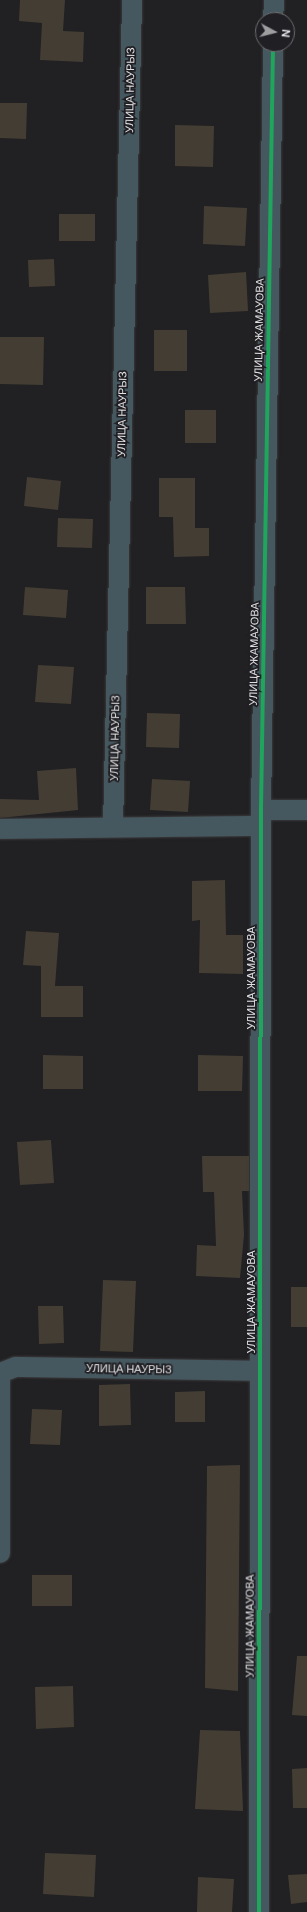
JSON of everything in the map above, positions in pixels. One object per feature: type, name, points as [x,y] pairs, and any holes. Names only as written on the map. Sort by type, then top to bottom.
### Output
[{"type":"street","name":"УЛИЦА НАУРЫЗ","points":[[113,827],[132,0]]},
{"type":"street","points":[[273,12],[274,0]]},
{"type":"street","name":"УЛИЦА ЖАМАУОВА","points":[[259,1912],[261,818],[273,52]]},
{"type":"street","points":[[0,829],[113,827],[261,818],[307,810]]},
{"type":"street","name":"УЛИЦА НАУРЫЗ","points":[[0,1553],[0,1373],[16,1367],[260,1371]]},
{"type":"building","points":[[20,0],[65,0],[63,31],[84,32],[83,62],[40,60],[42,23],[19,21]]},
{"type":"building","points":[[0,103],[27,103],[26,139],[0,138]]},
{"type":"building","points":[[175,125],[214,126],[213,167],[175,166]]},
{"type":"building","points":[[204,206],[247,208],[245,246],[203,244]]},
{"type":"building","points":[[59,214],[95,214],[95,241],[59,241]]},
{"type":"building","points":[[54,259],[55,286],[29,287],[28,260]]},
{"type":"building","points":[[246,272],[248,311],[210,313],[208,275]]},
{"type":"building","points":[[154,330],[187,330],[187,371],[154,371]]},
{"type":"building","points":[[0,337],[44,337],[43,385],[0,384]]},
{"type":"building","points":[[185,410],[216,410],[216,443],[185,443]]},
{"type":"building","points":[[27,477],[61,481],[58,510],[24,506]]},
{"type":"building","points":[[159,478],[195,478],[195,528],[209,528],[209,556],[174,557],[173,517],[159,517]]},
{"type":"building","points":[[58,518],[93,519],[92,548],[57,547]]},
{"type":"building","points":[[25,587],[68,590],[66,618],[23,615]]},
{"type":"building","points":[[146,587],[185,587],[186,624],[146,624]]},
{"type":"building","points":[[38,665],[74,667],[71,704],[35,702]]},
{"type":"building","points":[[147,713],[180,714],[179,748],[146,747]]},
{"type":"building","points":[[76,768],[78,810],[0,818],[0,799],[39,800],[37,771]]},
{"type":"building","points":[[152,779],[190,781],[188,812],[150,810]]},
{"type":"building","points":[[225,880],[226,935],[243,935],[243,974],[199,973],[200,920],[192,921],[192,881]]},
{"type":"building","points":[[26,931],[59,933],[55,986],[83,986],[83,1017],[41,1017],[41,966],[23,965]]},
{"type":"building","points":[[43,1055],[83,1056],[83,1089],[43,1089]]},
{"type":"building","points":[[198,1055],[243,1056],[242,1091],[198,1091]]},
{"type":"building","points":[[51,1140],[54,1183],[20,1185],[17,1142]]},
{"type":"building","points":[[202,1156],[249,1156],[249,1191],[242,1191],[244,1235],[240,1278],[196,1276],[197,1245],[216,1246],[214,1192],[203,1192]]},
{"type":"building","points":[[103,1280],[136,1281],[133,1352],[100,1351]]},
{"type":"building","points":[[291,1287],[307,1287],[307,1327],[291,1327]]},
{"type":"building","points":[[38,1306],[63,1306],[64,1343],[39,1344]]},
{"type":"building","points":[[130,1384],[131,1425],[99,1426],[99,1385]]},
{"type":"building","points":[[205,1391],[205,1422],[175,1422],[175,1392]]},
{"type":"building","points":[[32,1409],[62,1410],[60,1445],[30,1444]]},
{"type":"building","points":[[240,1465],[238,1691],[205,1688],[207,1466]]},
{"type":"building","points":[[32,1575],[72,1575],[72,1606],[32,1606]]},
{"type":"building","points":[[297,1656],[307,1656],[307,1716],[292,1715]]},
{"type":"building","points":[[73,1686],[74,1727],[36,1729],[35,1687]]},
{"type":"building","points":[[200,1730],[240,1731],[243,1811],[195,1809]]},
{"type":"building","points":[[307,1768],[307,1808],[293,1808],[292,1769]]},
{"type":"building","points":[[45,1853],[96,1855],[94,1897],[43,1894]]},
{"type":"building","points":[[307,1874],[307,1902],[291,1904],[288,1875]]},
{"type":"building","points":[[198,1877],[234,1879],[232,1912],[197,1912]]},
{"type":"cycle path","points":[[259,1912],[261,810],[273,52]]}]
